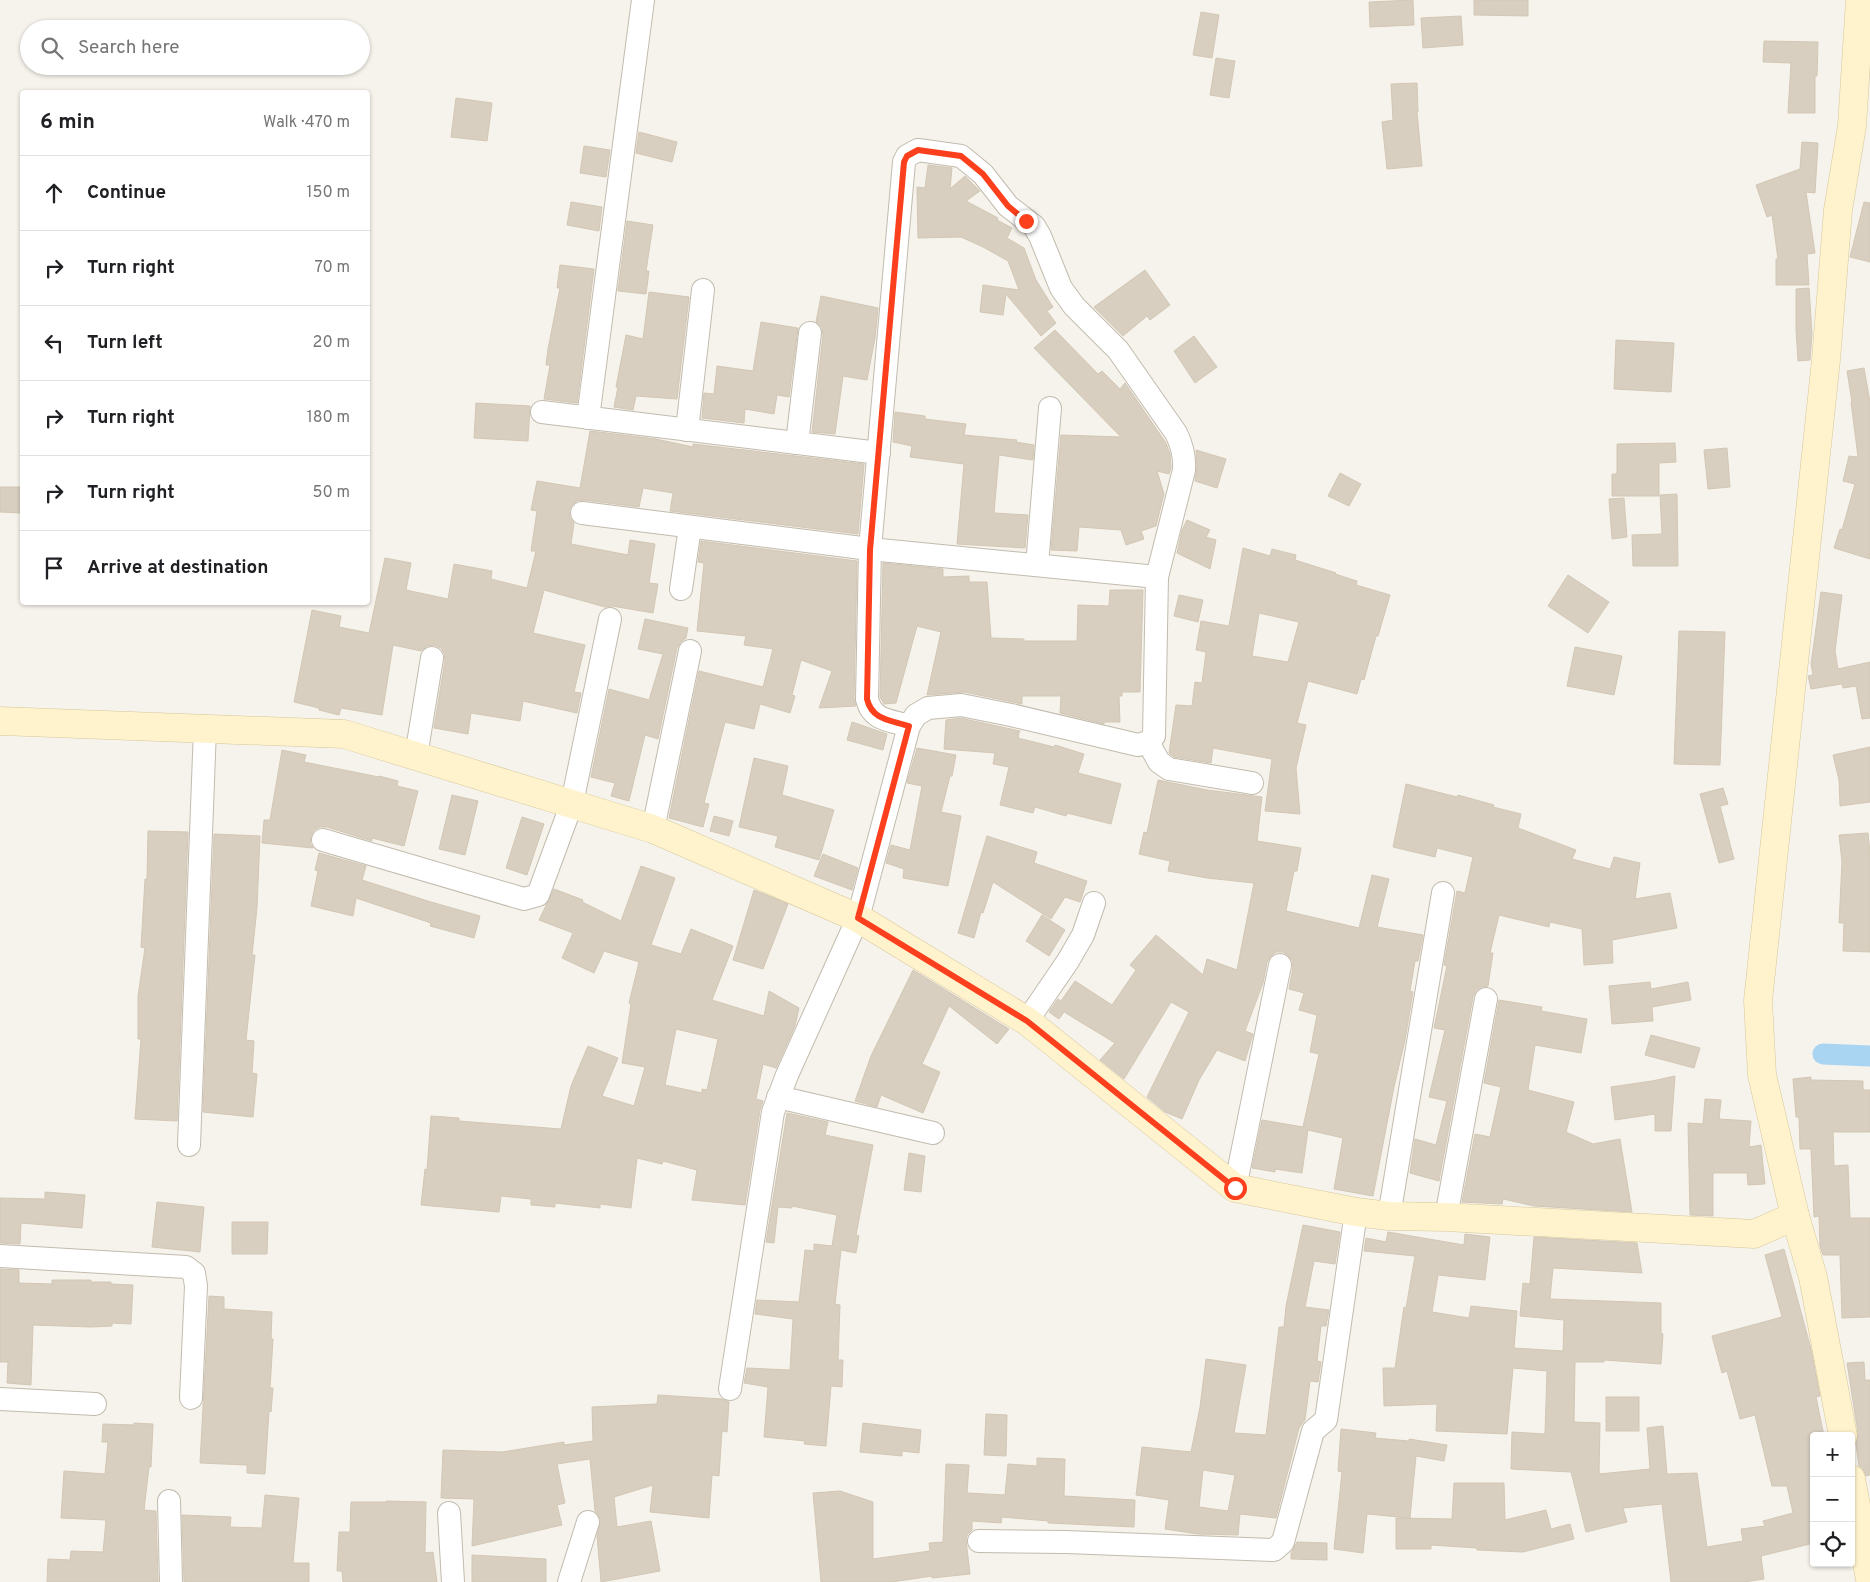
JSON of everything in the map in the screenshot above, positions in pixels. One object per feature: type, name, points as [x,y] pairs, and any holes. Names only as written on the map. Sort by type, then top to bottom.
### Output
[{"type":"main road","points":[[1842,1432],[1813,1277],[1795,1216],[1762,1076],[1758,1001],[1824,369],[1838,210],[1852,126],[1860,0]]},
{"type":"main road","points":[[0,721],[344,734],[653,829],[858,918],[1027,1021],[1235,1188],[1356,1212],[1389,1216],[1446,1217],[1754,1234],[1795,1216]]},
{"type":"main road","points":[[1855,1500],[1870,1578]]},
{"type":"street","points":[[588,418],[643,0]]},
{"type":"street","points":[[730,1389],[773,1112],[858,918],[909,726],[916,716],[928,708],[961,706],[1011,715],[1138,745],[1148,742],[1154,736],[1156,724],[1156,577],[1184,470],[1184,454],[1179,438],[1118,350],[1074,306],[1061,288],[1040,236],[1034,226],[1008,206],[983,174],[961,156],[918,150],[907,156],[904,162],[870,550],[867,699],[870,709],[876,716],[909,726]]},
{"type":"street","points":[[687,430],[703,290]]},
{"type":"street","points":[[797,443],[810,333]]},
{"type":"street","points":[[1037,565],[1050,408]]},
{"type":"street","points":[[542,412],[879,453]]},
{"type":"street","points":[[582,513],[870,550],[1156,577]]},
{"type":"street","points":[[682,589],[690,527]]},
{"type":"street","points":[[323,840],[524,899],[538,895],[572,803],[610,619]]},
{"type":"street","points":[[653,829],[690,651]]},
{"type":"street","points":[[416,756],[432,658]]},
{"type":"street","points":[[189,1145],[205,729]]},
{"type":"street","points":[[1148,742],[1159,762],[1169,769],[1252,783]]},
{"type":"street","points":[[1389,1216],[1443,892]]},
{"type":"street","points":[[1027,1021],[1068,961],[1083,935],[1094,903]]},
{"type":"street","points":[[1235,1188],[1280,965]]},
{"type":"street","points":[[1446,1217],[1486,1000]]},
{"type":"street","points":[[778,1097],[933,1133]]},
{"type":"street","points":[[979,1541],[1066,1542],[1274,1550],[1283,1542],[1313,1431],[1326,1420],[1356,1212]]},
{"type":"street","points":[[0,1256],[186,1267],[194,1273],[196,1286],[191,1398]]},
{"type":"street","points":[[0,1399],[95,1404]]},
{"type":"street","points":[[169,1502],[171,1582]]},
{"type":"street","points":[[449,1513],[453,1582]]},
{"type":"street","points":[[569,1582],[588,1522]]},
{"type":"building","points":[[1413,0],[1414,25],[1370,27],[1369,2]]},
{"type":"building","points":[[1474,0],[1528,0],[1528,16],[1474,15]]},
{"type":"building","points":[[1201,12],[1219,15],[1212,58],[1193,55]]},
{"type":"building","points":[[1461,16],[1463,45],[1423,48],[1421,18]]},
{"type":"building","points":[[1764,41],[1818,42],[1817,76],[1815,76],[1815,113],[1788,113],[1791,63],[1763,62]]},
{"type":"building","points":[[1216,58],[1235,61],[1229,98],[1210,95]]},
{"type":"building","points":[[1417,83],[1417,112],[1422,166],[1387,169],[1382,122],[1393,120],[1391,84]]},
{"type":"building","points":[[456,98],[492,103],[487,141],[451,137]]},
{"type":"building","points":[[639,132],[677,142],[672,162],[636,153]]},
{"type":"building","points":[[1802,142],[1818,143],[1815,193],[1806,192],[1815,253],[1807,254],[1809,285],[1776,285],[1776,259],[1778,259],[1772,215],[1767,217],[1756,185],[1800,169]]},
{"type":"building","points":[[584,146],[610,150],[606,177],[580,173]]},
{"type":"building","points":[[928,165],[952,168],[950,189],[965,176],[980,191],[966,201],[998,218],[997,220],[1012,228],[1007,238],[1024,248],[1036,280],[1053,307],[1047,311],[1056,323],[1041,336],[1006,294],[1003,315],[980,312],[983,285],[1019,290],[1008,261],[961,237],[918,238],[917,187],[925,188]]},
{"type":"building","points":[[571,202],[602,207],[599,231],[567,225]]},
{"type":"building","points":[[1864,202],[1870,203],[1870,262],[1850,257]]},
{"type":"building","points":[[627,221],[653,225],[646,271],[649,271],[646,294],[618,291]]},
{"type":"building","points":[[560,265],[594,269],[577,403],[544,399],[550,365],[546,365],[548,349],[560,288],[557,288]]},
{"type":"building","points":[[1145,270],[1170,305],[1150,320],[1147,316],[1123,336],[1094,307]]},
{"type":"building","points":[[1809,288],[1812,333],[1810,360],[1798,361],[1796,289]]},
{"type":"building","points":[[649,292],[689,297],[677,399],[636,396],[633,410],[614,407],[626,335],[643,339]]},
{"type":"building","points":[[821,296],[878,308],[875,338],[867,380],[843,376],[835,434],[812,432],[823,335],[822,327],[816,322]]},
{"type":"building","points":[[761,322],[798,328],[789,397],[777,395],[774,414],[745,409],[744,423],[702,418],[704,393],[714,394],[717,366],[753,371]]},
{"type":"building","points":[[1055,330],[1098,374],[1102,371],[1120,389],[1125,383],[1166,443],[1170,454],[1171,468],[1169,474],[1157,471],[1164,494],[1156,526],[1141,531],[1144,539],[1126,545],[1121,530],[1079,527],[1077,551],[1051,550],[1061,435],[1121,437],[1034,348]]},
{"type":"building","points":[[1194,336],[1217,367],[1195,383],[1174,351]]},
{"type":"building","points":[[1616,340],[1674,343],[1671,392],[1614,389]]},
{"type":"building","points":[[1864,368],[1870,402],[1870,559],[1834,548],[1840,529],[1842,530],[1855,484],[1843,481],[1849,456],[1858,457],[1847,371]]},
{"type":"building","points":[[476,403],[530,406],[528,441],[474,438]]},
{"type":"building","points":[[895,412],[925,416],[925,419],[966,424],[964,435],[1017,440],[1016,442],[1034,445],[1033,460],[999,455],[994,513],[1028,515],[1025,548],[957,544],[964,464],[910,457],[912,446],[893,442]]},
{"type":"building","points":[[590,431],[656,439],[693,447],[693,444],[864,464],[858,534],[670,511],[673,493],[643,488],[639,507],[584,500],[577,501],[569,511],[570,518],[574,523],[571,544],[628,555],[630,540],[655,544],[649,583],[658,584],[653,613],[612,606],[605,607],[544,590],[533,633],[585,645],[574,692],[581,693],[577,713],[523,701],[520,721],[471,713],[468,734],[434,728],[445,660],[441,648],[434,645],[427,646],[421,651],[393,645],[382,715],[341,708],[339,715],[294,702],[312,610],[341,616],[339,627],[369,633],[385,558],[411,563],[406,590],[448,599],[454,564],[492,571],[491,579],[527,588],[536,551],[531,551],[537,511],[531,510],[537,481],[580,488]]},
{"type":"building","points":[[1675,443],[1676,462],[1659,463],[1659,496],[1612,496],[1612,474],[1617,474],[1617,444]]},
{"type":"building","points":[[1727,448],[1730,487],[1708,489],[1704,450]]},
{"type":"building","points":[[1196,450],[1226,459],[1217,488],[1195,481]]},
{"type":"building","points":[[1340,473],[1361,484],[1349,506],[1328,496]]},
{"type":"building","points":[[0,487],[20,487],[20,513],[0,512]]},
{"type":"building","points":[[1677,494],[1678,566],[1633,566],[1632,535],[1662,534],[1660,495]]},
{"type":"building","points":[[1624,498],[1627,537],[1612,539],[1609,499]]},
{"type":"building","points":[[1187,520],[1210,530],[1206,537],[1216,540],[1210,569],[1177,553],[1182,530]]},
{"type":"building","points":[[701,541],[857,561],[854,699],[856,706],[819,708],[832,671],[801,660],[792,695],[795,696],[790,713],[760,704],[754,729],[725,722],[704,803],[709,804],[703,827],[669,818],[699,671],[763,687],[773,649],[744,645],[746,636],[697,631],[704,563],[698,562]]},
{"type":"building","points":[[1243,548],[1270,556],[1272,549],[1296,555],[1295,560],[1357,581],[1356,585],[1390,595],[1364,680],[1361,679],[1357,694],[1308,681],[1297,723],[1306,725],[1296,768],[1300,814],[1265,811],[1272,759],[1213,748],[1211,763],[1174,757],[1169,753],[1176,705],[1192,706],[1195,682],[1202,683],[1206,652],[1196,650],[1201,621],[1229,626]],"holes":[[[1259,613],[1299,622],[1288,662],[1252,656]]]},
{"type":"building","points":[[883,563],[943,569],[943,577],[969,576],[969,582],[987,582],[991,638],[1024,639],[1024,641],[1077,641],[1078,605],[1109,606],[1110,590],[1143,590],[1140,692],[1122,692],[1122,696],[1119,696],[1120,722],[1104,722],[1104,724],[1060,713],[1061,696],[1022,696],[1022,704],[964,692],[927,695],[941,632],[917,626],[896,703],[884,704],[880,697]]},
{"type":"building","points":[[1568,575],[1609,602],[1588,633],[1548,606]]},
{"type":"building","points":[[1821,592],[1842,595],[1835,651],[1838,669],[1870,662],[1870,718],[1862,719],[1856,686],[1843,688],[1842,684],[1811,689],[1808,676],[1813,675],[1811,664]]},
{"type":"building","points":[[1179,595],[1203,600],[1198,622],[1174,616]]},
{"type":"building","points":[[645,619],[688,628],[686,638],[677,648],[658,739],[645,735],[629,801],[611,796],[615,783],[591,777],[609,689],[649,700],[663,654],[638,649]]},
{"type":"building","points":[[1679,631],[1725,632],[1720,765],[1674,764]]},
{"type":"building","points":[[1575,647],[1622,656],[1614,695],[1567,686]]},
{"type":"building","points":[[960,718],[1020,731],[1015,733],[1019,734],[1018,738],[1054,747],[1055,745],[1084,754],[1078,773],[1121,784],[1111,824],[1067,813],[1066,816],[1035,807],[1033,813],[1000,805],[1009,767],[993,764],[995,753],[944,749],[946,720]]},
{"type":"building","points":[[852,722],[887,734],[883,750],[847,740]]},
{"type":"building","points":[[1870,747],[1870,802],[1840,806],[1839,780],[1833,755]]},
{"type":"building","points":[[917,748],[956,755],[941,812],[961,816],[948,886],[903,878],[904,869],[886,863],[891,845],[910,850],[922,786],[907,783]]},
{"type":"building","points":[[282,750],[306,755],[304,762],[379,776],[398,781],[397,786],[418,791],[404,846],[372,838],[372,841],[327,827],[320,827],[314,830],[310,843],[313,848],[262,843],[264,820],[270,820]]},
{"type":"building","points":[[754,758],[788,766],[782,795],[834,810],[819,860],[775,847],[778,836],[739,827]]},
{"type":"building","points":[[1158,780],[1207,790],[1262,797],[1257,841],[1301,848],[1286,911],[1359,928],[1372,875],[1389,879],[1377,927],[1423,935],[1418,961],[1415,961],[1410,991],[1413,992],[1405,1040],[1373,1196],[1334,1189],[1343,1138],[1308,1130],[1302,1173],[1275,1169],[1275,1172],[1252,1168],[1262,1120],[1303,1127],[1319,1054],[1310,1052],[1317,1015],[1299,1010],[1304,993],[1289,989],[1293,967],[1292,960],[1283,952],[1276,952],[1267,962],[1263,983],[1245,1031],[1253,1034],[1245,1061],[1217,1050],[1199,1080],[1182,1119],[1165,1112],[1147,1097],[1189,1012],[1171,1002],[1124,1079],[1100,1060],[1115,1043],[1064,1012],[1059,1019],[1049,1012],[1058,999],[1061,1001],[1075,981],[1112,1005],[1136,970],[1130,965],[1156,935],[1203,975],[1207,959],[1237,970],[1254,883],[1207,878],[1168,871],[1170,861],[1139,854],[1144,832],[1147,833]]},
{"type":"building","points":[[1406,784],[1457,797],[1458,795],[1521,814],[1518,828],[1576,850],[1572,859],[1610,869],[1614,857],[1640,863],[1635,899],[1670,893],[1677,928],[1612,940],[1613,963],[1584,965],[1582,929],[1550,922],[1549,927],[1499,915],[1490,953],[1493,953],[1488,986],[1476,990],[1473,997],[1439,1181],[1410,1173],[1415,1139],[1436,1145],[1447,1101],[1429,1097],[1445,1030],[1434,1028],[1447,966],[1444,965],[1457,891],[1465,893],[1473,857],[1437,848],[1435,857],[1393,847]]},
{"type":"building","points":[[1723,788],[1728,804],[1720,806],[1734,859],[1719,863],[1700,794]]},
{"type":"building","points":[[452,795],[478,801],[465,855],[439,849]]},
{"type":"building","points":[[714,816],[733,821],[729,836],[710,831]]},
{"type":"building","points":[[522,817],[544,824],[527,875],[506,868]]},
{"type":"building","points":[[148,831],[188,832],[177,1121],[135,1119],[141,1039],[138,1039],[138,996],[145,948],[141,947],[145,879],[147,879]]},
{"type":"building","points":[[1868,833],[1870,853],[1870,952],[1843,951],[1844,923],[1839,923],[1842,862],[1839,835]]},
{"type":"building","points":[[214,834],[260,836],[257,908],[252,955],[255,955],[246,1040],[254,1041],[252,1073],[257,1074],[253,1117],[203,1112]]},
{"type":"building","points":[[987,836],[1037,852],[1034,863],[1087,881],[1080,902],[1065,897],[1051,919],[993,882],[983,913],[981,912],[974,938],[958,933]]},
{"type":"building","points":[[319,853],[366,866],[362,880],[480,916],[474,938],[430,926],[431,923],[356,898],[353,916],[311,906],[318,871],[315,870]]},
{"type":"building","points":[[823,854],[858,868],[852,890],[814,876]]},
{"type":"building","points":[[641,866],[675,878],[651,945],[681,954],[691,929],[733,946],[712,1000],[764,1016],[769,991],[799,1008],[795,1026],[776,1068],[763,1064],[756,1099],[763,1101],[745,1205],[692,1200],[697,1170],[663,1161],[662,1164],[637,1158],[631,1208],[600,1204],[600,1208],[555,1203],[555,1207],[531,1205],[531,1199],[501,1196],[499,1212],[421,1205],[425,1169],[427,1170],[431,1116],[459,1118],[459,1121],[561,1129],[571,1086],[588,1046],[618,1058],[602,1096],[634,1106],[645,1067],[622,1063],[631,1004],[629,1003],[639,962],[604,951],[594,973],[562,958],[573,933],[539,920],[554,889],[583,900],[582,902],[621,921]],"holes":[[[676,1029],[718,1039],[707,1090],[702,1089],[702,1093],[665,1085]]]},
{"type":"building","points":[[754,890],[788,904],[763,969],[733,960]]},
{"type":"building","points":[[1042,915],[1065,930],[1049,956],[1026,941]]},
{"type":"building","points":[[913,970],[1009,1029],[997,1044],[949,1006],[922,1064],[940,1072],[923,1113],[881,1095],[877,1107],[855,1101],[871,1056]]},
{"type":"building","points":[[1650,982],[1651,989],[1688,982],[1691,1000],[1652,1007],[1653,1021],[1612,1024],[1609,986]]},
{"type":"building","points":[[1499,1000],[1542,1007],[1541,1011],[1587,1019],[1581,1053],[1535,1045],[1528,1090],[1574,1102],[1566,1132],[1593,1144],[1620,1139],[1632,1212],[1534,1206],[1503,1199],[1502,1204],[1462,1202],[1475,1134],[1490,1137],[1501,1087],[1484,1083]]},
{"type":"building","points":[[1651,1035],[1700,1048],[1694,1068],[1645,1055]]},
{"type":"building","points":[[1675,1076],[1671,1131],[1655,1131],[1655,1114],[1615,1120],[1611,1087]]},
{"type":"building","points":[[1811,1077],[1811,1080],[1863,1081],[1863,1090],[1870,1090],[1870,1132],[1833,1132],[1834,1166],[1848,1165],[1850,1218],[1870,1218],[1870,1317],[1842,1318],[1840,1255],[1823,1255],[1820,1246],[1819,1216],[1814,1217],[1811,1149],[1800,1149],[1799,1117],[1796,1117],[1793,1079]]},
{"type":"building","points":[[1705,1099],[1721,1100],[1719,1119],[1751,1121],[1749,1147],[1761,1145],[1765,1184],[1748,1185],[1747,1173],[1713,1173],[1713,1216],[1690,1215],[1688,1123],[1703,1124]]},
{"type":"building","points":[[787,1113],[828,1122],[825,1135],[873,1145],[856,1235],[859,1236],[856,1253],[841,1250],[835,1304],[840,1305],[838,1360],[843,1360],[842,1387],[831,1386],[826,1446],[804,1444],[805,1441],[764,1437],[768,1387],[744,1383],[747,1368],[790,1370],[793,1319],[755,1314],[757,1300],[799,1302],[805,1250],[814,1251],[814,1244],[832,1246],[837,1215],[792,1206],[792,1208],[778,1207],[774,1243],[766,1242]]},
{"type":"building","points":[[909,1153],[925,1156],[921,1192],[904,1190]]},
{"type":"building","points":[[45,1192],[85,1195],[82,1228],[21,1223],[20,1244],[0,1243],[0,1198],[45,1199]]},
{"type":"building","points":[[157,1202],[204,1207],[200,1252],[152,1247]]},
{"type":"building","points":[[232,1222],[268,1222],[267,1254],[232,1254]]},
{"type":"building","points":[[1303,1225],[1340,1232],[1335,1264],[1314,1261],[1305,1307],[1329,1310],[1326,1326],[1321,1326],[1317,1361],[1321,1362],[1318,1382],[1310,1381],[1305,1420],[1299,1428],[1276,1518],[1240,1514],[1238,1535],[1198,1534],[1165,1529],[1169,1500],[1136,1495],[1142,1447],[1191,1452],[1200,1407],[1206,1359],[1246,1365],[1234,1433],[1266,1435],[1279,1327],[1284,1327],[1286,1306]],"holes":[[[1203,1470],[1235,1475],[1228,1511],[1199,1507]]]},
{"type":"building","points":[[1388,1232],[1464,1245],[1465,1234],[1490,1237],[1485,1280],[1438,1275],[1432,1312],[1469,1318],[1471,1306],[1517,1311],[1514,1348],[1563,1351],[1564,1320],[1520,1316],[1523,1283],[1530,1284],[1534,1237],[1637,1243],[1642,1273],[1553,1268],[1550,1299],[1661,1303],[1661,1333],[1663,1334],[1661,1364],[1604,1360],[1604,1362],[1575,1362],[1574,1422],[1600,1423],[1599,1474],[1650,1469],[1647,1428],[1663,1426],[1667,1474],[1697,1473],[1707,1547],[1743,1541],[1741,1529],[1765,1526],[1763,1521],[1793,1513],[1787,1486],[1772,1486],[1755,1415],[1740,1419],[1727,1371],[1722,1373],[1712,1336],[1782,1317],[1765,1255],[1784,1249],[1811,1349],[1820,1396],[1816,1397],[1823,1432],[1810,1432],[1810,1544],[1761,1556],[1764,1579],[1744,1582],[1671,1582],[1662,1504],[1623,1508],[1627,1522],[1586,1532],[1571,1472],[1511,1469],[1512,1432],[1545,1434],[1547,1371],[1513,1368],[1507,1434],[1436,1431],[1437,1404],[1384,1406],[1383,1368],[1395,1368],[1404,1307],[1406,1308],[1415,1256],[1364,1251],[1366,1238],[1386,1242]]},
{"type":"building","points":[[0,1269],[19,1270],[19,1283],[52,1284],[52,1280],[91,1280],[91,1282],[133,1285],[131,1324],[112,1323],[112,1326],[91,1327],[33,1325],[31,1385],[7,1383],[8,1362],[0,1362]]},
{"type":"building","points":[[209,1296],[224,1297],[224,1309],[272,1312],[271,1339],[273,1339],[270,1388],[273,1388],[271,1412],[269,1411],[265,1474],[247,1473],[247,1465],[200,1463]]},
{"type":"building","points":[[1864,1362],[1865,1380],[1870,1380],[1870,1475],[1866,1476],[1863,1469],[1859,1466],[1856,1444],[1858,1433],[1847,1363]]},
{"type":"building","points":[[658,1395],[722,1399],[729,1402],[727,1432],[722,1431],[719,1476],[712,1475],[709,1518],[650,1512],[653,1485],[614,1497],[617,1527],[651,1521],[660,1571],[601,1582],[597,1536],[601,1520],[595,1511],[590,1459],[557,1464],[565,1503],[557,1505],[562,1525],[472,1546],[474,1499],[441,1498],[443,1450],[502,1452],[564,1442],[564,1445],[593,1441],[592,1407],[657,1404]]},
{"type":"building","points":[[1606,1397],[1639,1397],[1639,1431],[1606,1431]]},
{"type":"building","points":[[986,1414],[1007,1415],[1006,1456],[984,1455]]},
{"type":"building","points":[[134,1423],[153,1424],[151,1467],[149,1467],[144,1510],[156,1511],[158,1582],[47,1582],[48,1559],[70,1560],[71,1551],[103,1552],[106,1520],[61,1518],[64,1471],[105,1474],[108,1442],[102,1442],[103,1424],[134,1425]]},
{"type":"building","points":[[863,1423],[921,1430],[919,1453],[902,1451],[902,1456],[860,1452]]},
{"type":"building","points":[[1341,1429],[1376,1433],[1375,1438],[1409,1441],[1409,1439],[1447,1445],[1444,1461],[1416,1456],[1410,1518],[1367,1514],[1363,1553],[1334,1549],[1342,1472],[1338,1471]]},
{"type":"building","points":[[1037,1458],[1065,1459],[1064,1496],[1135,1500],[1134,1527],[1048,1523],[1048,1521],[1002,1517],[1001,1523],[972,1521],[972,1530],[967,1535],[966,1540],[970,1574],[932,1578],[932,1576],[892,1582],[821,1582],[813,1493],[840,1491],[873,1502],[873,1559],[930,1551],[929,1543],[943,1542],[946,1464],[969,1465],[967,1493],[1005,1495],[1008,1464],[1037,1466]]},
{"type":"building","points":[[1454,1483],[1504,1483],[1505,1520],[1546,1510],[1551,1529],[1570,1524],[1574,1539],[1523,1552],[1431,1545],[1431,1549],[1396,1549],[1396,1518],[1452,1519]]},
{"type":"building","points":[[265,1495],[299,1498],[293,1563],[309,1563],[309,1582],[184,1582],[182,1515],[231,1517],[230,1527],[262,1528]]},
{"type":"building","points":[[351,1502],[426,1502],[425,1553],[433,1552],[437,1582],[343,1582],[342,1571],[337,1571],[339,1532],[350,1532]]},
{"type":"building","points":[[1297,1542],[1327,1543],[1327,1560],[1291,1559],[1291,1553]]},
{"type":"building","points":[[472,1555],[546,1559],[546,1582],[472,1582]]},
{"type":"waterway","points":[[1823,1054],[1870,1056]]},
{"type":"route","points":[[1026,221],[1008,206],[983,174],[961,156],[918,150],[907,156],[904,162],[870,550],[867,699],[870,709],[876,716],[909,726],[858,918],[1027,1021],[1235,1188]]}]
